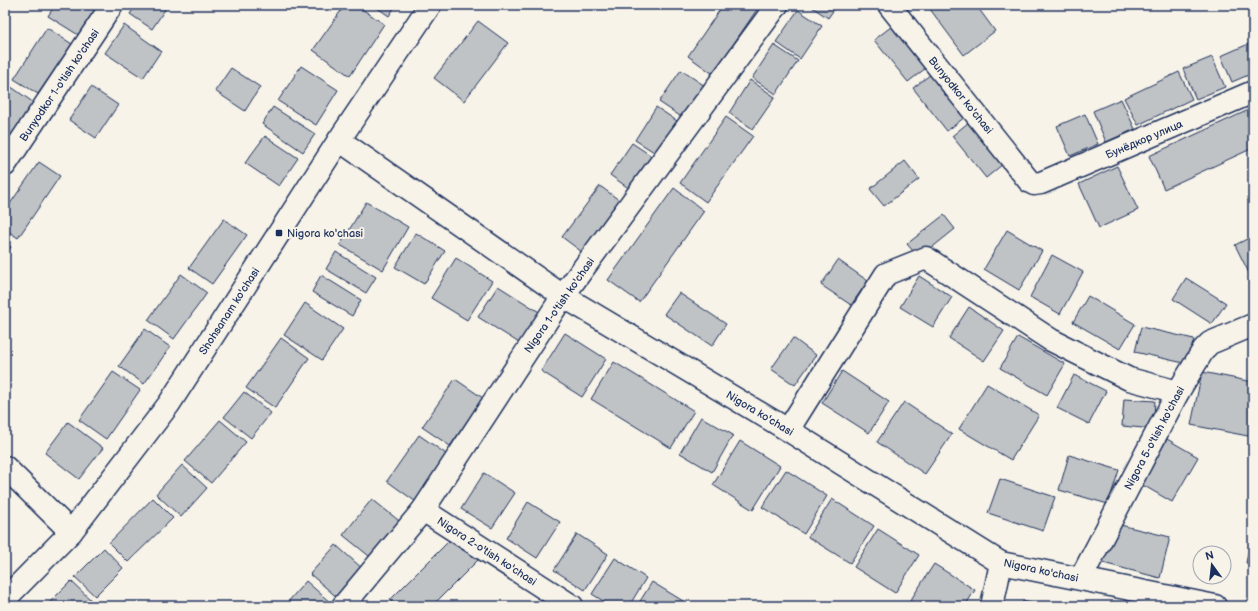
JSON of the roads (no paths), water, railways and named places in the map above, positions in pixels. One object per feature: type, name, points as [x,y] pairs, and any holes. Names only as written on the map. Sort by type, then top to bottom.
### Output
[{"type":"street","name":"Bunyodkor 1-o'tish ko'chasi","points":[[5,165],[112,5]]},
{"type":"street","name":"Shohsanam ko'chasi","points":[[5,599],[71,532],[169,404],[339,140],[430,5]]},
{"type":"street","name":"Nigora 1-o'tish ko'chasi","points":[[343,606],[423,510],[563,296],[776,5]]},
{"type":"street","name":"Bunyodkor ko'chasi","points":[[889,5],[1029,181],[1034,184]]},
{"type":"street","name":"Бунёдкор улица","points":[[1034,184],[1041,183],[1253,92]]},
{"type":"street","name":"Nigora ko'chasi","points":[[339,140],[563,296],[788,430],[1001,563],[1215,606]]},
{"type":"street","points":[[788,430],[886,274],[926,258],[1050,340],[1129,379],[1178,392]]},
{"type":"street","name":"Nigora 5-o'tish ko'chasi","points":[[1081,578],[1178,392],[1204,349],[1210,343],[1253,325]]},
{"type":"street","points":[[5,467],[71,532]]},
{"type":"street","name":"Nigora 2-o'tish ko'chasi","points":[[423,510],[572,606]]},
{"type":"street","points":[[992,606],[1001,563]]},
{"type":"place","name":"Nigora ko'chasi","points":[[279,233]]}]
